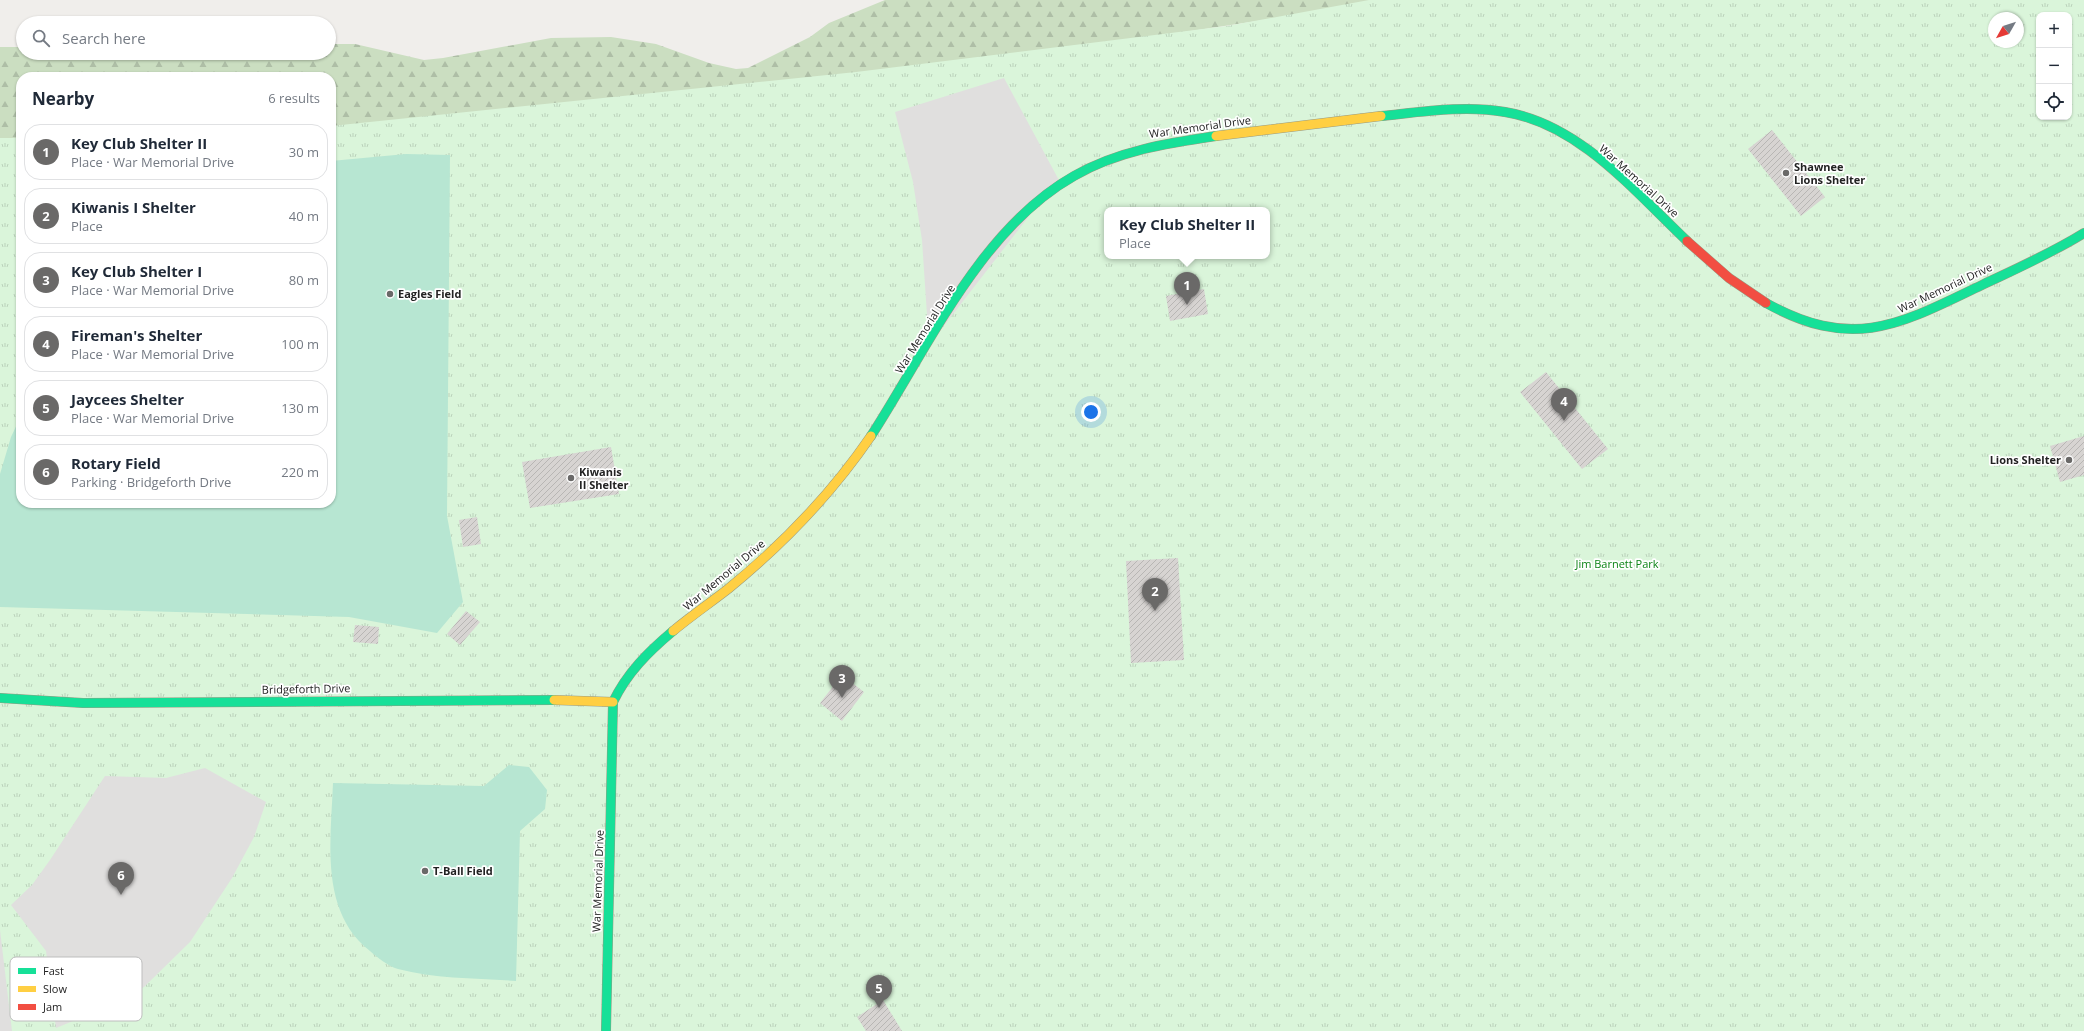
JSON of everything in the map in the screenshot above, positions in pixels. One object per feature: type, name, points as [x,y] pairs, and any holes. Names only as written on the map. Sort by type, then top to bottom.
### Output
[{"type":"street","name":"War Memorial Drive","points":[[606,1031],[613,702],[626,678],[645,656],[731,586],[771,551],[808,513],[846,470],[878,427],[969,280],[1001,238],[1047,193],[1076,173],[1109,158],[1153,145],[1382,115],[1473,109],[1503,112],[1528,117],[1568,137],[1599,158],[1722,273],[1746,291],[1787,315],[1804,321],[1839,329],[1862,330],[1901,322],[2006,274],[2083,235]]},
{"type":"street","name":"Bridgeforth Drive","points":[[0,698],[83,703],[515,699],[613,702]]},
{"type":"green space","points":[[885,0],[1396,0],[336,160],[336,72],[16,72],[16,430],[0,474],[0,47],[16,47],[16,60],[336,60],[336,44],[355,44],[424,60],[443,58],[551,38],[611,37],[656,44],[709,63],[736,69],[748,68],[810,37],[829,23]]},
{"type":"green space","name":"Jim Barnett Park","points":[[1369,0],[2084,0],[2084,1031],[0,1031],[0,138],[16,138],[16,508],[336,508],[336,125],[856,72],[1227,26]]},
{"type":"green space","name":"Eagles Field","points":[[406,154],[450,155],[447,516],[463,602],[437,633],[349,617],[0,607],[0,474],[11,437],[16,426],[16,508],[336,508],[336,161]]},
{"type":"green space","name":"T-Ball Field","points":[[509,765],[529,767],[547,790],[545,809],[520,831],[516,981],[427,975],[394,968],[387,964],[370,951],[354,935],[342,916],[335,895],[330,851],[333,783],[484,786]]},
{"type":"shaded area","points":[[1004,78],[1061,184],[1047,193],[929,345],[922,240],[913,182],[895,112]]},
{"type":"shaded area","points":[[205,768],[266,802],[254,837],[232,878],[190,942],[142,988],[142,957],[47,957],[46,951],[11,905],[32,885],[105,776],[166,778]]},
{"type":"shaded area","points":[[0,930],[12,1031],[0,1031]]},
{"type":"shaded area","points":[[55,1021],[73,1021],[56,1028]]},
{"type":"building","name":"Shawnee Lions Shelter","points":[[1772,130],[1825,197],[1801,216],[1748,149]]},
{"type":"building","points":[[1204,289],[1208,314],[1170,321],[1166,296]]},
{"type":"building","points":[[1546,372],[1608,449],[1582,469],[1520,392]]},
{"type":"building","name":"Lions Shelter","points":[[2084,436],[2084,475],[2060,482],[2050,446]]},
{"type":"building","name":"Kiwanis II Shelter","points":[[611,447],[619,494],[530,508],[522,462]]},
{"type":"building","points":[[477,517],[481,544],[463,547],[459,520]]},
{"type":"building","points":[[1178,558],[1184,660],[1131,663],[1126,561]]},
{"type":"building","points":[[466,611],[480,622],[460,645],[447,634]]},
{"type":"building","points":[[355,625],[379,627],[378,644],[353,642]]},
{"type":"building","points":[[842,675],[864,692],[842,721],[820,703]]},
{"type":"building","points":[[883,1000],[902,1031],[866,1031],[857,1017]]},
{"type":"traffic: fast","points":[[1381,116],[1443,110],[1474,109],[1505,112],[1532,119],[1558,130],[1582,145],[1605,163],[1687,241]]},
{"type":"traffic: fast","points":[[871,436],[935,329],[983,258],[1011,227],[1041,199],[1074,176],[1090,167],[1108,160],[1143,149],[1216,136]]},
{"type":"traffic: fast","points":[[1766,303],[1797,318],[1826,326],[1852,329],[1877,327],[1902,321],[1927,311],[2035,260],[2084,233]]},
{"type":"traffic: fast","points":[[606,1031],[613,702],[632,672],[655,647],[673,631]]},
{"type":"traffic: fast","points":[[0,698],[83,703],[554,700]]},
{"type":"traffic: slow","points":[[1216,136],[1381,116]]},
{"type":"traffic: slow","points":[[673,631],[728,589],[768,555],[823,498],[871,436]]},
{"type":"traffic: slow","points":[[554,700],[613,702]]},
{"type":"traffic: jam","points":[[1687,241],[1729,278],[1766,303]]},
{"type":"place","name":"Shawnee Lions Shelter","points":[[1786,173]]},
{"type":"place","name":"Eagles Field","points":[[390,294]]},
{"type":"place","name":"Key Club Shelter II","points":[[1187,305]]},
{"type":"place","name":"Fireman's Shelter","points":[[1564,421]]},
{"type":"place","name":"Lions Shelter","points":[[2069,460]]},
{"type":"place","name":"Kiwanis II Shelter","points":[[571,478]]},
{"type":"place","name":"Kiwanis I Shelter","points":[[1155,611]]},
{"type":"place","name":"Key Club Shelter I","points":[[842,698]]},
{"type":"place","name":"T-Ball Field","points":[[425,871]]},
{"type":"place","name":"Rotary Field","points":[[121,895]]},
{"type":"place","name":"Jaycees Shelter","points":[[879,1008]]}]
